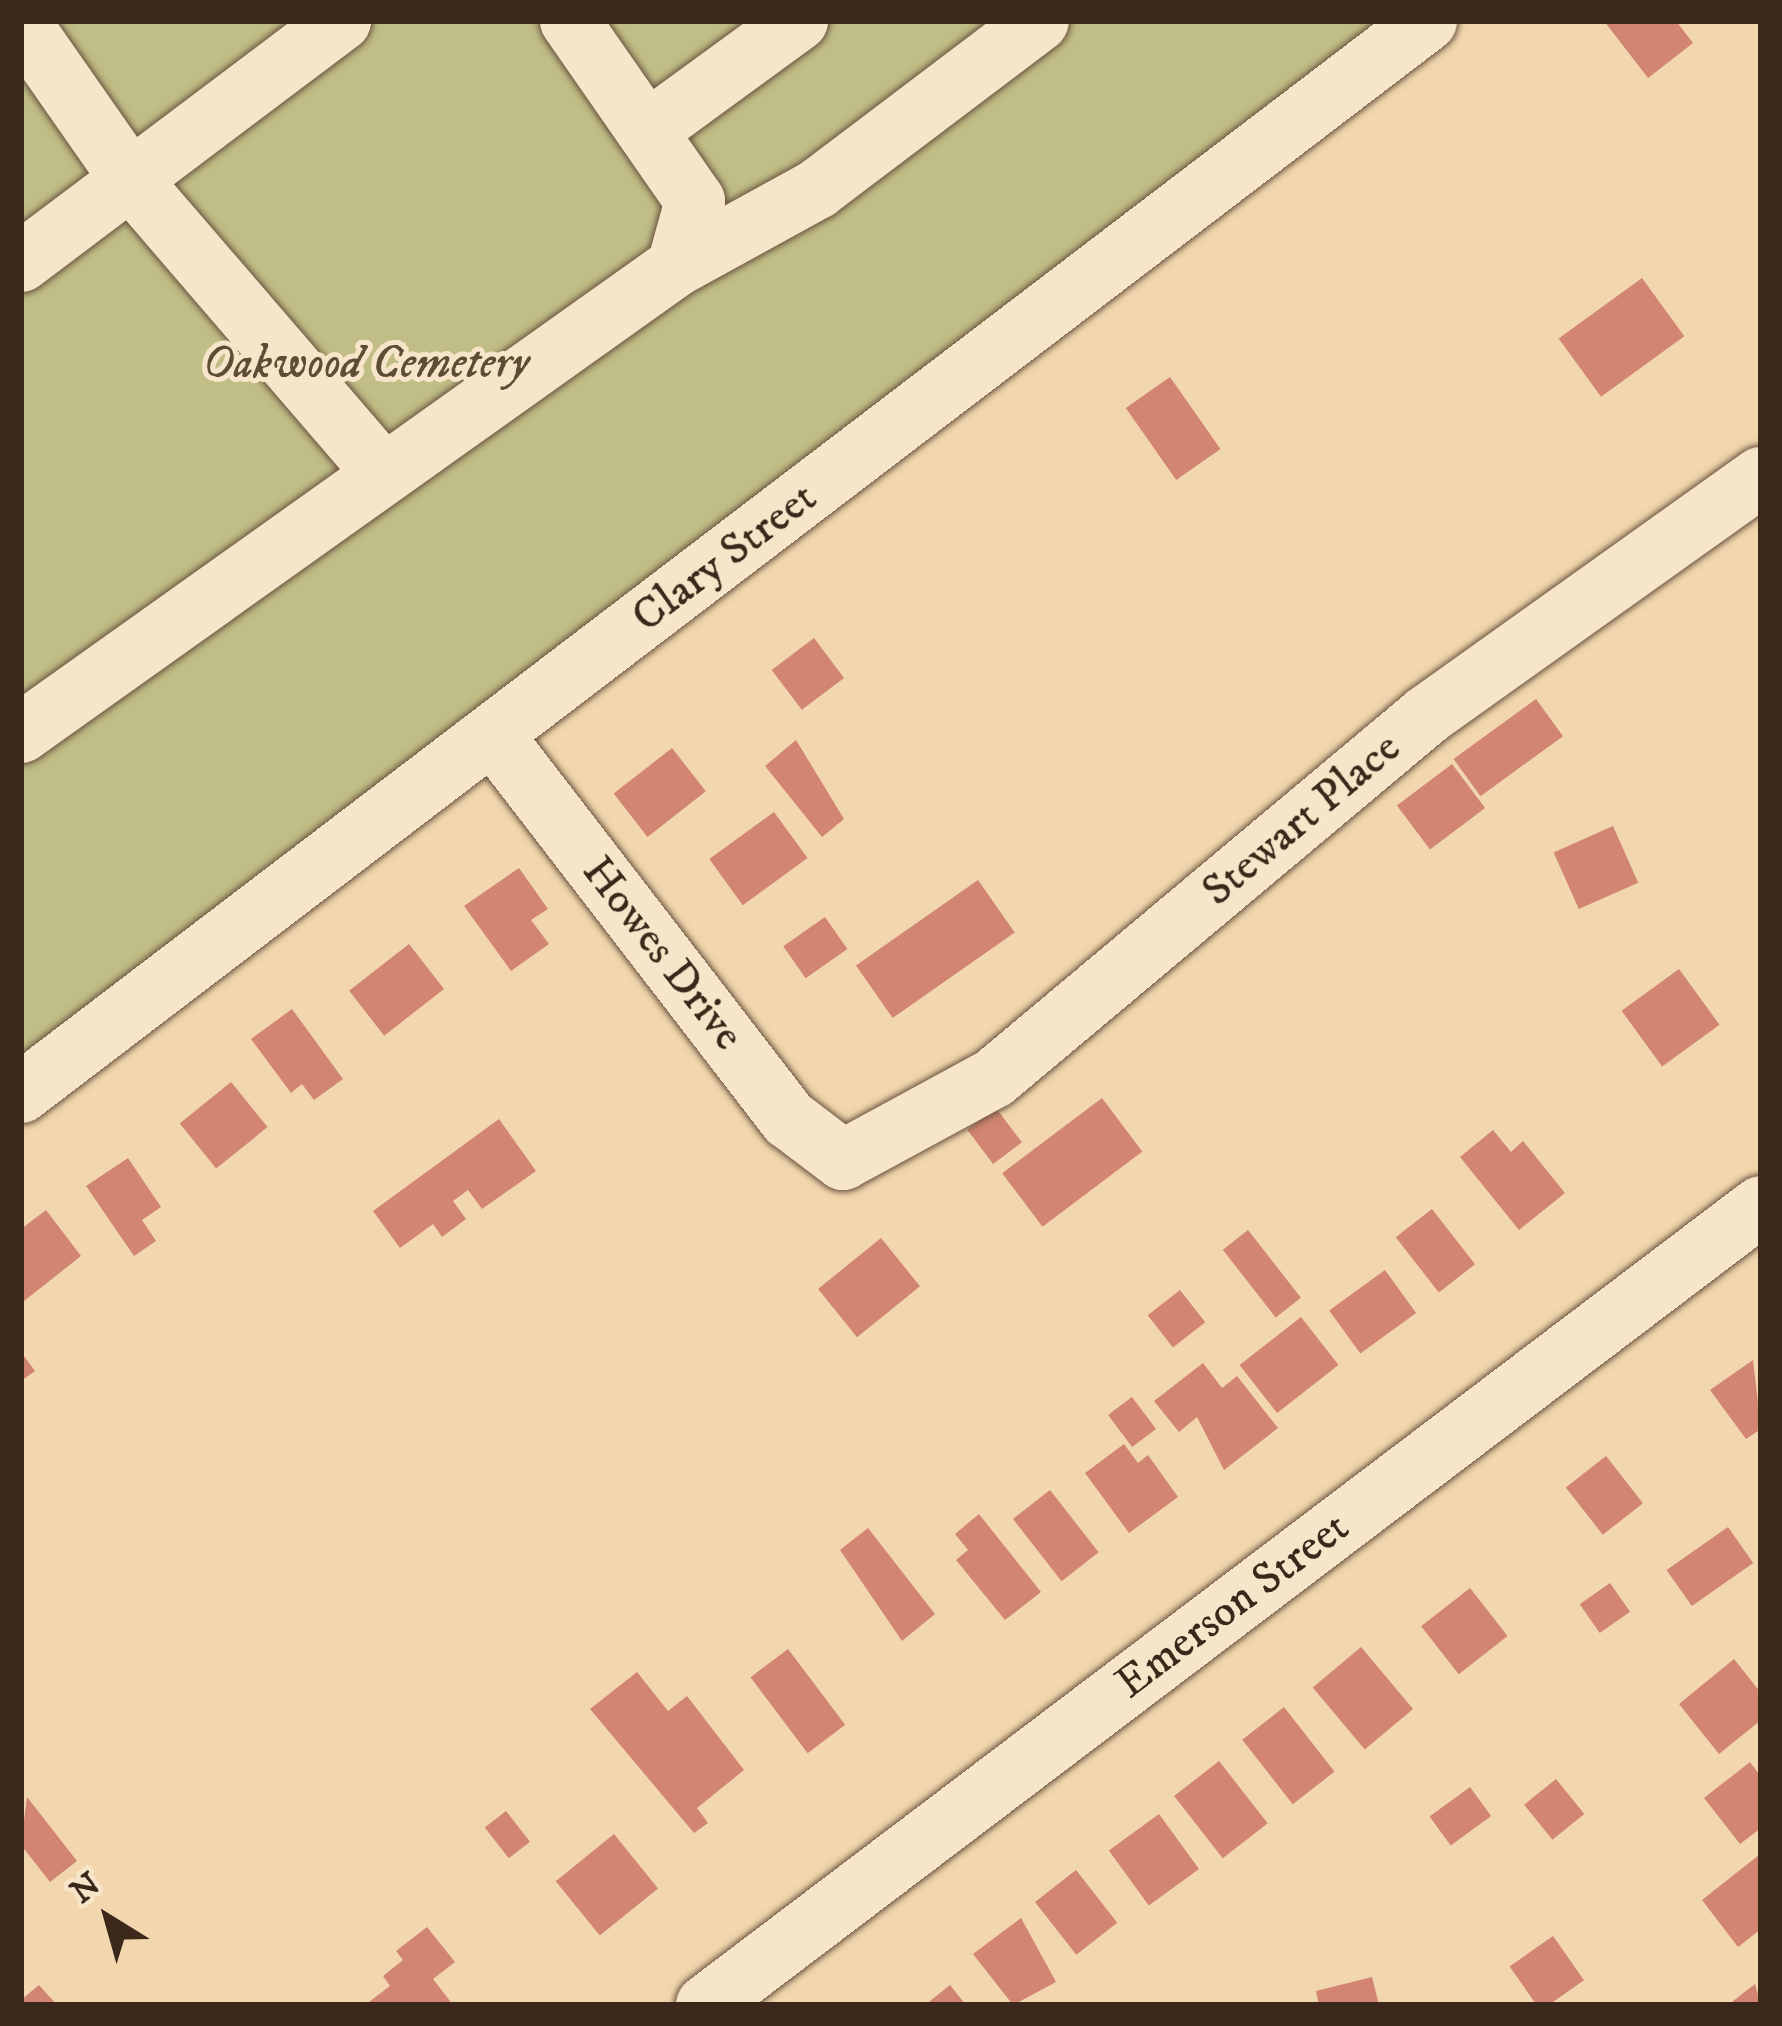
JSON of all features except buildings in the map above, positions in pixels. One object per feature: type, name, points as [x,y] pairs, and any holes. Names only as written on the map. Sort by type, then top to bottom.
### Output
[{"type":"street","points":[[21,262],[341,21]]},
{"type":"street","points":[[647,131],[798,21]]},
{"type":"street","name":"Clary Street","points":[[21,1093],[1427,21]]},
{"type":"street","points":[[21,23],[130,179],[381,471]]},
{"type":"street","points":[[583,26],[695,201],[676,266]]},
{"type":"street","points":[[21,733],[381,471],[676,266],[817,189],[1016,28]]},
{"type":"street","name":"Stewart Place","points":[[843,1160],[994,1078],[1427,715],[1761,477]]},
{"type":"street","name":"Howes Drive","points":[[493,735],[789,1119],[843,1160]]},
{"type":"street","name":"Emerson Street","points":[[706,2005],[1761,1206]]},
{"type":"green space","name":"Oakwood Cemetery","points":[[21,21],[1379,21],[21,1059]]}]
